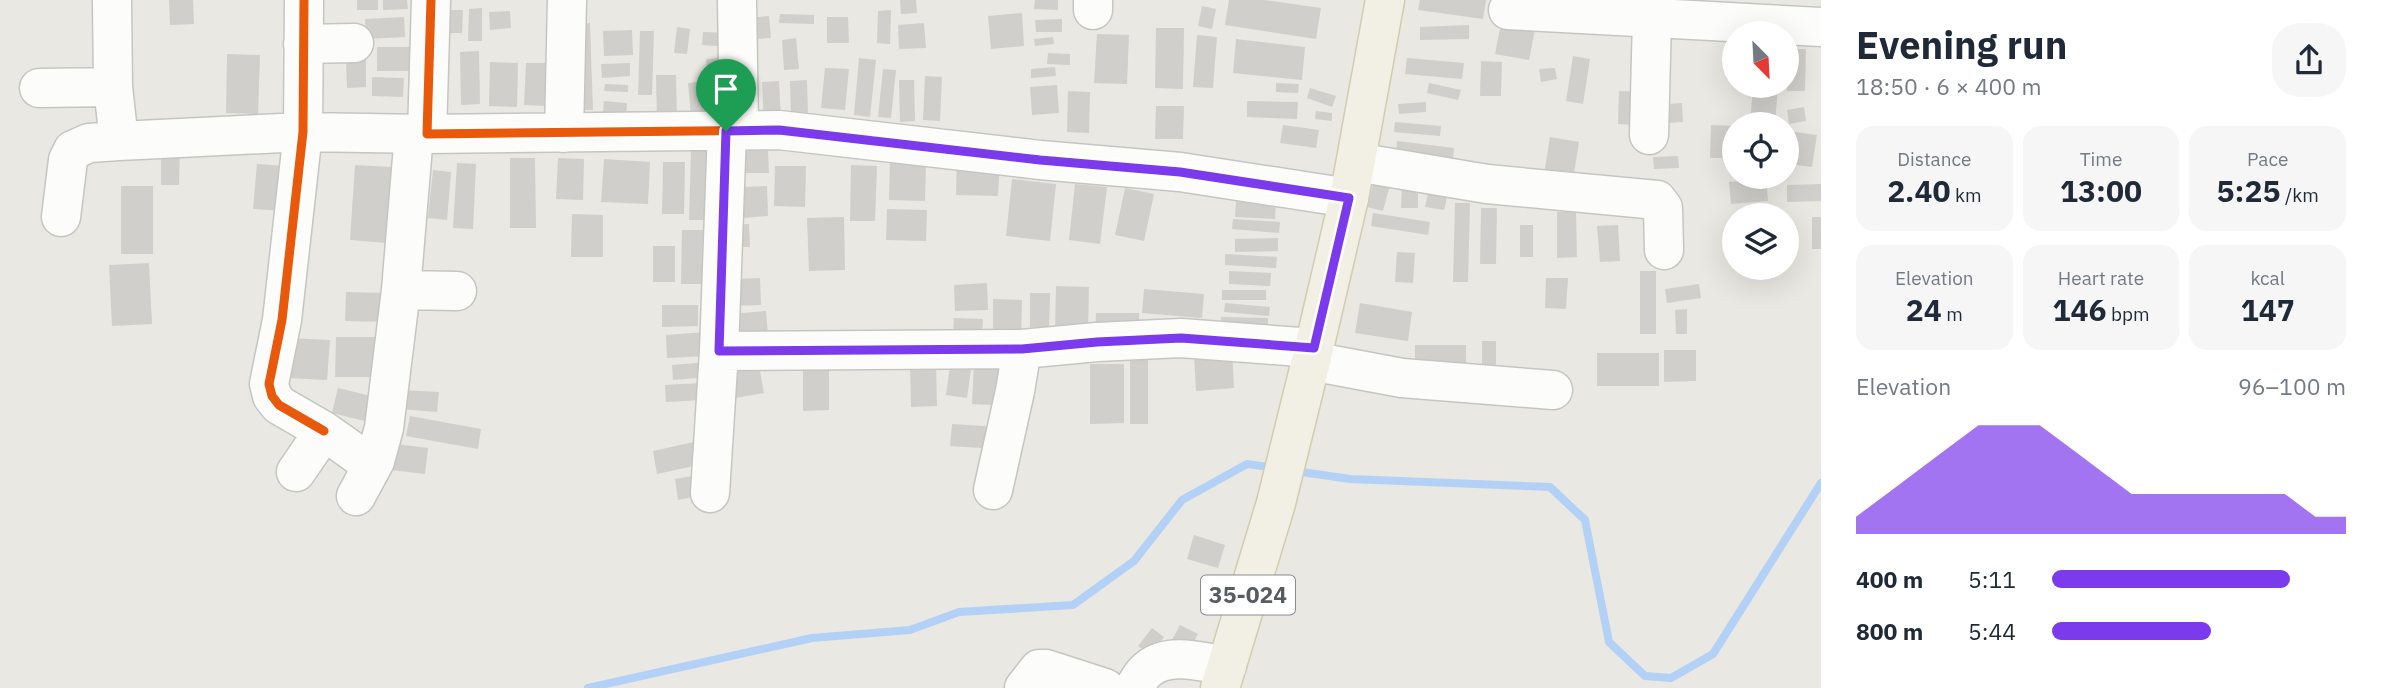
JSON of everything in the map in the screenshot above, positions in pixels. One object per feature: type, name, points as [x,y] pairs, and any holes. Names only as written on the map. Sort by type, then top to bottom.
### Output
[{"type":"main road","name":"35-024","points":[[1224,677],[1276,503],[1313,355],[1349,198],[1385,0]]},
{"type":"street","points":[[112,0],[113,87],[119,141]]},
{"type":"street","points":[[304,0],[303,132],[282,320],[269,384],[272,396],[279,405],[324,431],[364,480],[384,429],[420,134],[431,0]]},
{"type":"street","points":[[564,133],[567,0]]},
{"type":"street","points":[[710,493],[733,130],[737,0]]},
{"type":"street","points":[[1508,10],[1821,27]]},
{"type":"street","points":[[1649,135],[1652,18]]},
{"type":"street","points":[[303,44],[354,43]]},
{"type":"street","points":[[39,89],[113,87]]},
{"type":"street","points":[[61,217],[68,160],[73,150],[89,143],[303,132],[420,134],[779,130],[1040,160],[1180,172],[1349,198]]},
{"type":"street","points":[[1356,162],[1486,184],[1657,200],[1663,208],[1664,250]]},
{"type":"street","points":[[401,289],[457,290]]},
{"type":"street","points":[[719,351],[1022,349],[1181,338],[1313,355],[1402,378],[1553,390]]},
{"type":"street","points":[[993,490],[1022,349]]},
{"type":"street","points":[[296,472],[324,431]]},
{"type":"street","points":[[1134,688],[1145,671],[1163,661],[1190,660],[1224,677]]},
{"type":"street","points":[[1024,688],[1041,669],[1082,680]]},
{"type":"building","points":[[169,0],[193,0],[194,24],[170,25]]},
{"type":"building","points":[[357,0],[378,0],[378,10],[357,10]]},
{"type":"building","points":[[383,0],[407,0],[408,9],[383,10]]},
{"type":"building","points":[[900,0],[916,0],[917,13],[901,14]]},
{"type":"building","points":[[1035,0],[1058,0],[1058,10],[1034,9]]},
{"type":"building","points":[[1229,0],[1264,0],[1321,8],[1316,39],[1225,25]]},
{"type":"building","points":[[1420,0],[1486,0],[1483,19],[1418,10]]},
{"type":"building","points":[[1202,6],[1216,9],[1212,29],[1198,26]]},
{"type":"building","points":[[482,8],[482,41],[468,41],[469,9]]},
{"type":"building","points":[[451,10],[463,10],[462,33],[450,33]]},
{"type":"building","points":[[891,10],[890,44],[877,43],[878,11]]},
{"type":"building","points":[[510,11],[511,28],[490,30],[489,12]]},
{"type":"building","points":[[1022,13],[1024,46],[991,49],[988,16]]},
{"type":"building","points":[[780,14],[814,15],[814,24],[779,23]]},
{"type":"building","points":[[769,16],[771,38],[742,40],[740,19]]},
{"type":"building","points":[[404,17],[405,37],[366,39],[365,19]]},
{"type":"building","points":[[827,17],[848,17],[849,43],[827,43]]},
{"type":"building","points":[[1062,19],[1062,32],[1036,32],[1035,20]]},
{"type":"building","points":[[590,23],[593,110],[579,110],[577,24]]},
{"type":"building","points":[[924,23],[926,48],[899,49],[898,25]]},
{"type":"building","points":[[1501,24],[1535,30],[1529,60],[1495,54]]},
{"type":"building","points":[[1469,25],[1469,39],[1420,40],[1420,27]]},
{"type":"building","points":[[677,27],[690,29],[687,54],[674,53]]},
{"type":"building","points":[[1156,28],[1184,28],[1183,89],[1155,88]]},
{"type":"building","points":[[632,30],[633,55],[604,56],[603,31]]},
{"type":"building","points":[[640,31],[654,31],[652,95],[638,95]]},
{"type":"building","points":[[703,32],[733,33],[733,47],[702,45]]},
{"type":"building","points":[[1097,34],[1129,35],[1127,84],[1094,83]]},
{"type":"building","points":[[1197,35],[1217,37],[1213,88],[1193,87]]},
{"type":"building","points":[[1053,37],[1054,44],[1035,46],[1034,39]]},
{"type":"building","points":[[796,38],[799,69],[784,70],[782,40]]},
{"type":"building","points":[[1236,39],[1305,47],[1302,80],[1233,73]]},
{"type":"building","points":[[377,47],[411,47],[411,71],[377,71]]},
{"type":"building","points":[[1799,49],[1806,49],[1805,91],[1799,91]]},
{"type":"building","points":[[479,51],[480,104],[461,105],[460,52]]},
{"type":"building","points":[[1048,53],[1070,54],[1070,65],[1047,64]]},
{"type":"building","points":[[227,54],[260,55],[258,114],[226,113]]},
{"type":"building","points":[[1573,56],[1590,59],[1583,104],[1566,101]]},
{"type":"building","points":[[719,58],[720,71],[707,72],[706,59]]},
{"type":"building","points":[[859,58],[876,60],[870,117],[854,115]]},
{"type":"building","points":[[1407,58],[1464,63],[1462,79],[1405,74]]},
{"type":"building","points":[[346,60],[366,60],[366,87],[347,88]]},
{"type":"building","points":[[1481,61],[1502,62],[1501,96],[1480,96]]},
{"type":"building","points":[[490,62],[518,63],[517,107],[489,106]]},
{"type":"building","points":[[526,63],[549,63],[547,106],[524,105]]},
{"type":"building","points":[[630,63],[630,76],[602,78],[601,64]]},
{"type":"building","points":[[1055,67],[1056,76],[1031,78],[1031,69]]},
{"type":"building","points":[[825,68],[849,69],[845,110],[821,108]]},
{"type":"building","points":[[1555,68],[1557,79],[1541,82],[1539,69]]},
{"type":"building","points":[[883,69],[896,70],[891,118],[878,117]]},
{"type":"building","points":[[656,75],[676,75],[677,119],[657,120]]},
{"type":"building","points":[[925,76],[942,77],[940,121],[923,120]]},
{"type":"building","points":[[372,77],[404,78],[403,97],[372,96]]},
{"type":"building","points":[[733,78],[718,122],[714,80]]},
{"type":"building","points":[[807,80],[808,115],[791,116],[790,81]]},
{"type":"building","points":[[899,80],[914,80],[915,121],[900,122]]},
{"type":"building","points":[[706,81],[709,113],[691,115],[688,83]]},
{"type":"building","points":[[779,81],[781,123],[764,124],[762,82]]},
{"type":"building","points":[[1276,83],[1299,84],[1298,93],[1276,92]]},
{"type":"building","points":[[1429,83],[1461,90],[1458,100],[1427,93]]},
{"type":"building","points":[[605,84],[628,85],[628,92],[604,91]]},
{"type":"building","points":[[1057,85],[1059,113],[1032,115],[1030,87]]},
{"type":"building","points":[[1310,88],[1336,96],[1332,107],[1307,98]]},
{"type":"building","points":[[1068,91],[1090,92],[1089,133],[1067,132]]},
{"type":"building","points":[[1619,91],[1640,92],[1638,125],[1618,124]]},
{"type":"building","points":[[1752,98],[1777,98],[1776,112],[1751,112]]},
{"type":"building","points":[[604,101],[627,103],[626,115],[603,113]]},
{"type":"building","points":[[1247,101],[1298,102],[1297,119],[1247,117]]},
{"type":"building","points":[[1426,102],[1426,112],[1399,114],[1398,104]]},
{"type":"building","points":[[1682,103],[1683,122],[1653,124],[1652,105]]},
{"type":"building","points":[[1156,106],[1184,106],[1183,139],[1155,139]]},
{"type":"building","points":[[1804,107],[1806,121],[1799,122],[1799,112],[1787,110]]},
{"type":"building","points":[[1316,111],[1332,113],[1332,121],[1315,119]]},
{"type":"building","points":[[1395,122],[1441,126],[1440,136],[1394,132]]},
{"type":"building","points":[[1283,125],[1319,130],[1316,148],[1280,143]]},
{"type":"building","points":[[1711,125],[1722,125],[1722,158],[1710,158]]},
{"type":"building","points":[[1799,133],[1817,135],[1812,167],[1799,165]]},
{"type":"building","points":[[1550,137],[1579,142],[1572,186],[1543,181]]},
{"type":"building","points":[[1397,141],[1454,148],[1452,169],[1395,162]]},
{"type":"building","points":[[161,146],[180,146],[179,185],[161,185]]},
{"type":"building","points":[[738,149],[768,149],[769,173],[738,173]]},
{"type":"building","points":[[691,151],[717,151],[715,220],[689,220]]},
{"type":"building","points":[[1678,156],[1679,168],[1654,169],[1653,157]]},
{"type":"building","points":[[957,157],[1000,159],[998,196],[956,195]]},
{"type":"building","points":[[510,158],[535,158],[536,228],[510,228]]},
{"type":"building","points":[[558,158],[584,159],[583,200],[556,199]]},
{"type":"building","points":[[604,159],[650,162],[648,204],[601,202]]},
{"type":"building","points":[[890,161],[926,161],[925,201],[889,200]]},
{"type":"building","points":[[663,162],[685,162],[684,214],[662,214]]},
{"type":"building","points":[[457,163],[476,164],[473,229],[453,228]]},
{"type":"building","points":[[257,164],[287,166],[284,211],[253,209]]},
{"type":"building","points":[[355,165],[392,167],[387,243],[350,240]]},
{"type":"building","points":[[851,165],[877,166],[875,221],[850,221]]},
{"type":"building","points":[[775,166],[806,166],[805,207],[774,206]]},
{"type":"building","points":[[433,170],[451,172],[447,220],[428,218]]},
{"type":"building","points":[[1012,179],[1056,184],[1050,241],[1006,236]]},
{"type":"building","points":[[1374,181],[1390,185],[1383,211],[1367,207]]},
{"type":"building","points":[[1418,183],[1418,208],[1401,208],[1402,184]]},
{"type":"building","points":[[1075,184],[1107,187],[1100,244],[1069,240]]},
{"type":"building","points":[[1821,184],[1821,201],[1787,202],[1787,189],[1799,189],[1799,185]]},
{"type":"building","points":[[1430,185],[1449,189],[1444,210],[1425,207]]},
{"type":"building","points":[[121,186],[153,186],[153,254],[121,254]]},
{"type":"building","points":[[767,186],[768,216],[744,218],[743,187]]},
{"type":"building","points":[[1237,186],[1277,189],[1275,219],[1235,217]]},
{"type":"building","points":[[1125,188],[1154,194],[1144,241],[1115,235]]},
{"type":"building","points":[[1730,189],[1767,189],[1768,201],[1731,203]]},
{"type":"building","points":[[1455,203],[1470,203],[1468,282],[1453,282]]},
{"type":"building","points":[[1481,208],[1497,208],[1496,264],[1480,264]]},
{"type":"building","points":[[887,209],[927,210],[926,241],[886,240]]},
{"type":"building","points":[[1557,212],[1576,212],[1577,257],[1557,258]]},
{"type":"building","points":[[1373,213],[1430,222],[1428,235],[1371,226]]},
{"type":"building","points":[[572,214],[603,215],[603,257],[571,257]]},
{"type":"building","points":[[844,217],[845,270],[809,271],[807,218]]},
{"type":"building","points":[[1812,217],[1821,217],[1821,249],[1812,249]]},
{"type":"building","points":[[1233,219],[1280,222],[1279,233],[1232,229]]},
{"type":"building","points":[[749,224],[750,247],[727,247],[726,225]]},
{"type":"building","points":[[1520,225],[1533,225],[1533,257],[1520,257]]},
{"type":"building","points":[[1618,225],[1620,261],[1600,262],[1597,226]]},
{"type":"building","points":[[682,230],[707,230],[707,284],[681,284]]},
{"type":"building","points":[[1278,238],[1278,251],[1235,252],[1235,239]]},
{"type":"building","points":[[653,246],[675,246],[675,282],[653,282]]},
{"type":"building","points":[[1397,252],[1415,253],[1413,283],[1395,282]]},
{"type":"building","points":[[1225,254],[1277,257],[1276,268],[1225,265]]},
{"type":"building","points":[[149,263],[152,324],[112,326],[109,265]]},
{"type":"building","points":[[1229,271],[1271,273],[1270,286],[1229,284]]},
{"type":"building","points":[[1640,271],[1656,271],[1656,334],[1640,334]]},
{"type":"building","points":[[760,278],[761,305],[729,306],[728,279]]},
{"type":"building","points":[[1546,278],[1568,278],[1566,309],[1545,308]]},
{"type":"building","points":[[987,283],[988,310],[955,311],[954,285]]},
{"type":"building","points":[[1699,284],[1701,298],[1667,303],[1665,289]]},
{"type":"building","points":[[1056,286],[1089,287],[1088,332],[1055,332]]},
{"type":"building","points":[[1144,289],[1204,294],[1202,318],[1142,313]]},
{"type":"building","points":[[1222,290],[1266,290],[1266,300],[1222,300]]},
{"type":"building","points":[[346,292],[388,293],[387,322],[345,321]]},
{"type":"building","points":[[1030,293],[1050,293],[1049,328],[1030,327]]},
{"type":"building","points":[[993,299],[1022,300],[1021,338],[993,337]]},
{"type":"building","points":[[1225,303],[1270,307],[1269,316],[1224,312]]},
{"type":"building","points":[[1360,303],[1412,312],[1408,341],[1355,333]]},
{"type":"building","points":[[662,305],[698,305],[698,326],[662,327]]},
{"type":"building","points":[[1687,309],[1687,334],[1676,334],[1675,310]]},
{"type":"building","points":[[766,311],[769,347],[734,350],[731,314]]},
{"type":"building","points":[[1096,313],[1139,313],[1139,336],[1095,335]]},
{"type":"building","points":[[1221,317],[1268,318],[1268,328],[1221,328]]},
{"type":"building","points":[[954,318],[983,319],[981,347],[952,345]]},
{"type":"building","points":[[706,332],[708,356],[667,358],[666,335]]},
{"type":"building","points":[[336,337],[379,337],[379,377],[335,377]]},
{"type":"building","points":[[290,338],[330,340],[327,380],[287,378]]},
{"type":"building","points":[[1482,341],[1496,341],[1496,378],[1482,378]]},
{"type":"building","points":[[1415,345],[1466,345],[1466,374],[1415,373]]},
{"type":"building","points":[[1232,350],[1234,388],[1196,391],[1194,354]]},
{"type":"building","points":[[1664,350],[1696,350],[1696,381],[1664,382]]},
{"type":"building","points":[[1597,353],[1659,353],[1659,386],[1597,386]]},
{"type":"building","points":[[1130,355],[1148,355],[1148,424],[1130,424]]},
{"type":"building","points":[[951,359],[972,362],[967,398],[946,395]]},
{"type":"building","points":[[708,362],[709,377],[673,380],[672,365]]},
{"type":"building","points":[[803,363],[829,363],[829,410],[803,411]]},
{"type":"building","points":[[936,363],[937,406],[911,407],[910,364]]},
{"type":"building","points":[[974,363],[1012,364],[1010,406],[972,404]]},
{"type":"building","points":[[1090,364],[1124,364],[1124,423],[1090,424]]},
{"type":"building","points":[[759,366],[764,393],[735,398],[731,371]]},
{"type":"building","points":[[702,383],[703,400],[666,402],[665,385]]},
{"type":"building","points":[[338,388],[375,397],[369,422],[332,413]]},
{"type":"building","points":[[402,390],[439,392],[437,412],[401,409]]},
{"type":"building","points":[[410,416],[481,429],[478,449],[406,436]]},
{"type":"building","points":[[952,424],[1000,427],[998,449],[950,446]]},
{"type":"building","points":[[703,440],[708,463],[657,474],[653,451]]},
{"type":"building","points":[[396,444],[428,448],[425,474],[392,470]]},
{"type":"building","points":[[703,474],[707,494],[678,500],[675,479]]},
{"type":"building","points":[[1194,535],[1225,545],[1218,568],[1187,559]]},
{"type":"building","points":[[1180,625],[1198,634],[1188,653],[1170,644]]},
{"type":"building","points":[[1152,628],[1164,637],[1150,655],[1138,646]]},
{"type":"waterway","points":[[588,688],[812,638],[910,630],[959,612],[1073,605],[1134,561],[1182,500],[1247,464],[1275,468]]},
{"type":"waterway","points":[[1295,471],[1350,479],[1550,487],[1585,520],[1609,642],[1645,676],[1671,678],[1713,654],[1821,483]]},
{"type":"cycle path","points":[[304,0],[303,132],[282,320],[269,384],[272,396],[279,405],[324,431]]},
{"type":"cycle path","points":[[431,0],[427,134],[779,130],[1040,160],[1180,172],[1349,198]]},
{"type":"cycle path","points":[[719,351],[1022,349],[1181,338],[1314,348]]},
{"type":"route","points":[[779,130],[1040,160],[1180,172],[1349,198],[1314,348],[1181,338],[1022,349],[719,351],[726,131],[779,130]]}]
